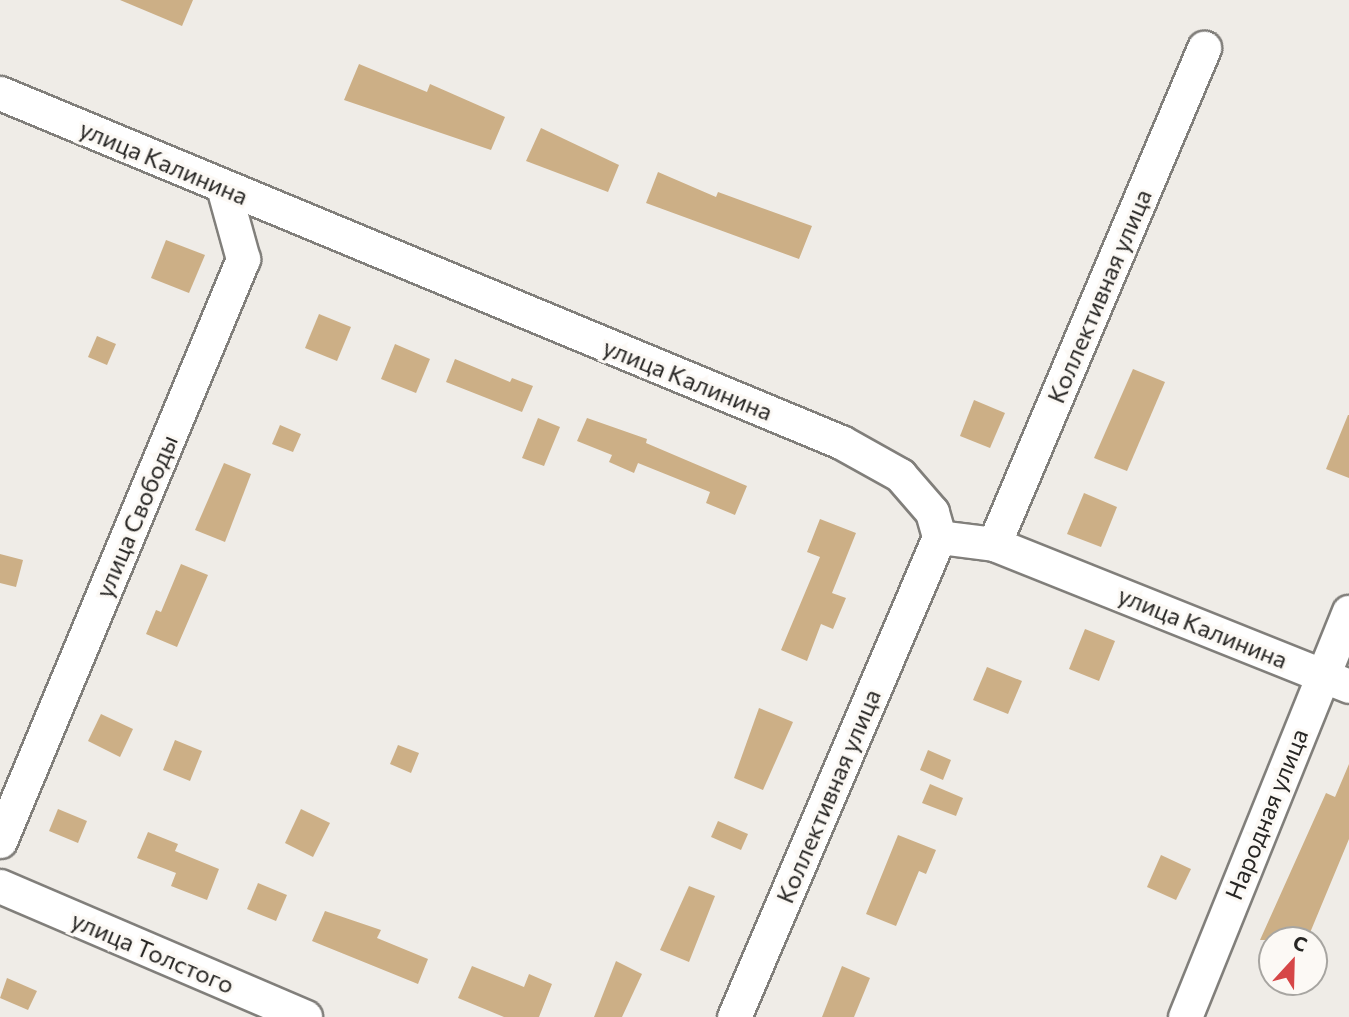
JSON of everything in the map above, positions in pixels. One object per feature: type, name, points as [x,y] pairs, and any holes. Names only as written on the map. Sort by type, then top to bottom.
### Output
[{"type":"street","name":"Коллективная улица","points":[[994,544],[1204,48]]},
{"type":"street","name":"улица Калинина","points":[[0,93],[841,442],[900,475],[932,512],[939,537],[994,544],[1336,680]]},
{"type":"street","name":"улица Свободы","points":[[0,841],[243,260],[223,187]]},
{"type":"street","name":"Коллективная улица","points":[[734,1017],[939,537]]},
{"type":"street","name":"Народная улица","points":[[1185,1017],[1336,680],[1349,612]]},
{"type":"street","name":"улица Толстого","points":[[0,886],[305,1017]]},
{"type":"building","points":[[120,0],[193,0],[182,26]]},
{"type":"building","points":[[359,64],[427,92],[430,84],[505,117],[491,150],[344,100]]},
{"type":"building","points":[[541,128],[619,165],[608,192],[526,161]]},
{"type":"building","points":[[658,172],[716,197],[718,192],[812,226],[799,259],[646,203]]},
{"type":"building","points":[[166,240],[205,255],[189,293],[151,278]]},
{"type":"building","points":[[319,314],[351,327],[337,361],[305,348]]},
{"type":"building","points":[[97,336],[116,344],[107,365],[88,357]]},
{"type":"building","points":[[395,344],[430,359],[416,393],[381,379]]},
{"type":"building","points":[[455,359],[510,382],[512,378],[533,386],[522,412],[446,382]]},
{"type":"building","points":[[1133,369],[1165,382],[1127,471],[1094,458]]},
{"type":"building","points":[[974,400],[1005,413],[990,448],[960,436]]},
{"type":"building","points":[[1349,415],[1349,478],[1326,469]]},
{"type":"building","points":[[538,418],[560,427],[544,466],[522,458]]},
{"type":"building","points":[[587,418],[647,439],[646,443],[747,486],[735,515],[706,503],[710,492],[638,463],[634,473],[609,462],[612,455],[577,441]]},
{"type":"building","points":[[280,425],[301,434],[293,452],[272,444]]},
{"type":"building","points":[[224,463],[251,474],[225,542],[195,530]]},
{"type":"building","points":[[1084,493],[1117,507],[1101,547],[1067,534]]},
{"type":"building","points":[[820,519],[856,533],[832,593],[846,598],[833,629],[821,624],[807,661],[781,650],[820,557],[807,552]]},
{"type":"building","points":[[0,554],[23,560],[16,587],[0,583]]},
{"type":"building","points":[[181,564],[208,575],[177,647],[146,634],[156,610],[161,612]]},
{"type":"building","points":[[1085,629],[1115,641],[1099,681],[1069,669]]},
{"type":"building","points":[[987,667],[1022,681],[1008,714],[973,700]]},
{"type":"building","points":[[759,708],[793,722],[763,790],[734,778]]},
{"type":"building","points":[[101,714],[133,729],[120,757],[88,741]]},
{"type":"building","points":[[175,740],[202,751],[190,781],[163,770]]},
{"type":"building","points":[[398,745],[419,753],[411,773],[390,764]]},
{"type":"building","points":[[928,750],[951,760],[943,780],[920,770]]},
{"type":"building","points":[[1349,764],[1349,839],[1313,926],[1266,926],[1326,793],[1335,797]]},
{"type":"building","points":[[930,784],[963,798],[956,816],[922,803]]},
{"type":"building","points":[[58,809],[87,821],[78,843],[49,831]]},
{"type":"building","points":[[301,809],[330,823],[313,857],[285,843]]},
{"type":"building","points":[[718,821],[748,834],[741,850],[711,837]]},
{"type":"building","points":[[148,832],[178,844],[175,851],[219,869],[207,900],[171,886],[176,873],[137,858]]},
{"type":"building","points":[[898,835],[936,850],[926,874],[919,871],[896,926],[866,914]]},
{"type":"building","points":[[1161,855],[1191,869],[1176,900],[1147,887]]},
{"type":"building","points":[[258,883],[287,895],[276,921],[247,909]]},
{"type":"building","points":[[689,886],[715,896],[689,962],[660,950]]},
{"type":"building","points":[[325,911],[381,930],[377,938],[428,959],[418,984],[312,941]]},
{"type":"building","points":[[616,961],[642,974],[622,1017],[594,1017]]},
{"type":"building","points":[[472,966],[524,987],[529,974],[552,984],[539,1017],[504,1017],[458,998]]},
{"type":"building","points":[[842,966],[870,978],[854,1017],[822,1017]]},
{"type":"building","points":[[7,978],[37,991],[28,1010],[0,998]]}]
